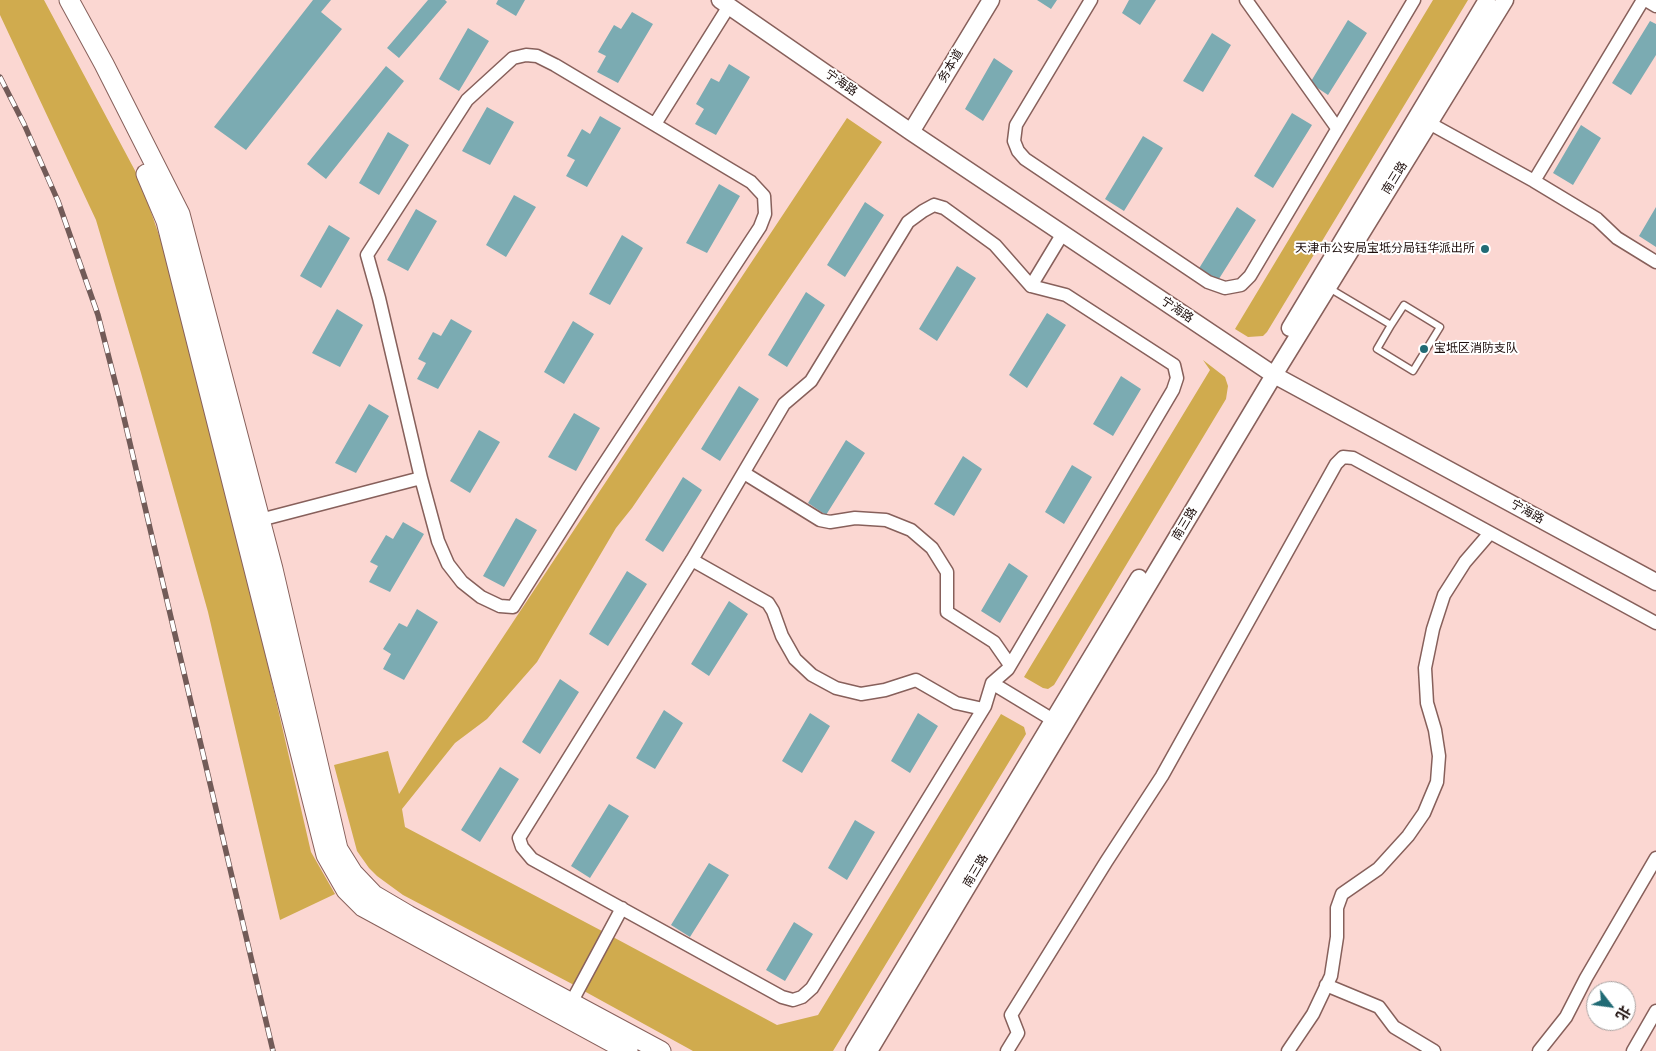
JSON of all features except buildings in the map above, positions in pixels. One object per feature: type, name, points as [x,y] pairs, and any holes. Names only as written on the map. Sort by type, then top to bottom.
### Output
[{"type":"main road","points":[[56,0],[142,163],[166,221],[326,856],[346,890],[363,907],[628,1051]]},
{"type":"main road","points":[[69,0],[104,64],[180,214],[273,568],[338,849],[353,873],[374,895],[661,1051]]},
{"type":"street","name":"务本道","points":[[911,132],[991,0]]},
{"type":"street","points":[[1091,0],[1016,125],[1014,141],[1018,151],[1025,159],[1208,282],[1225,288],[1241,286],[1250,276],[1414,0]]},
{"type":"street","points":[[1246,0],[1337,128]]},
{"type":"street","name":"南三路","points":[[869,1051],[1270,372],[1487,0]]},
{"type":"street","name":"南三路","points":[[854,1051],[1053,720],[1270,372],[1328,288],[1505,0]]},
{"type":"street","points":[[1534,181],[1645,0],[1656,6]]},
{"type":"street","points":[[655,124],[724,3]]},
{"type":"street","name":"宁海路","points":[[724,3],[911,132],[1270,372],[1656,582]]},
{"type":"street","points":[[526,54],[537,56],[555,65],[751,182],[764,196],[765,214],[760,227],[513,606],[500,606],[481,597],[462,582],[448,564],[438,541],[421,478],[379,298],[366,254],[467,100],[513,58],[526,54]]},
{"type":"street","points":[[1429,123],[1534,181],[1596,219],[1617,238],[1656,262]]},
{"type":"street","points":[[934,206],[944,208],[995,245],[1031,286],[1066,295],[1174,365],[1177,378],[1173,390],[1010,665],[992,683],[983,709],[812,988],[802,997],[793,1000],[782,997],[532,859],[522,848],[519,838],[692,560],[784,404],[811,381],[908,222],[923,211],[934,206]]},
{"type":"street","points":[[1031,286],[1063,234]]},
{"type":"street","points":[[1007,1051],[1018,1033],[1011,1016],[1106,862],[1162,776],[1336,464],[1343,457],[1353,458],[1656,623]]},
{"type":"street","points":[[744,473],[820,520],[830,522],[855,518],[886,520],[911,530],[932,548],[947,572],[947,612],[994,642],[1010,665]]},
{"type":"street","points":[[260,520],[421,478]]},
{"type":"street","points":[[1288,1051],[1313,1014],[1331,976],[1337,937],[1337,908],[1342,894],[1378,869],[1408,836],[1424,813],[1437,782],[1439,756],[1435,730],[1427,702],[1425,668],[1433,629],[1444,595],[1465,562],[1490,533]]},
{"type":"street","points":[[692,560],[768,603],[782,636],[795,659],[812,675],[836,688],[861,694],[885,690],[916,680],[956,703],[983,709]]},
{"type":"street","points":[[992,683],[1053,720]]},
{"type":"street","points":[[1539,1051],[1566,1017],[1586,978],[1656,858]]},
{"type":"street","points":[[571,1003],[622,908]]},
{"type":"street","points":[[1326,985],[1379,1007],[1394,1027],[1434,1051]]},
{"type":"street","points":[[1633,1051],[1656,1011]]},
{"type":"lane","points":[[1328,288],[1391,325]]},
{"type":"lane","points":[[1404,305],[1440,327],[1413,370],[1377,349],[1391,325],[1404,305]]},
{"type":"shaded area","points":[[0,0],[44,0],[140,180],[181,299],[227,488],[311,852],[335,894],[280,920],[208,612],[96,220],[0,15]]},
{"type":"shaded area","points":[[1433,0],[1468,0],[1267,332],[1263,336],[1248,337],[1235,329]]},
{"type":"shaded area","points":[[847,118],[882,142],[632,508],[616,528],[537,662],[487,719],[455,743],[402,809],[405,827],[602,931],[574,985],[403,895],[377,876],[357,851],[334,765],[388,751],[399,794]]},
{"type":"shaded area","points":[[1203,360],[1225,377],[1228,386],[1226,399],[1054,685],[1048,689],[1043,688],[1024,677],[1210,370]]},
{"type":"shaded area","points":[[1001,714],[1024,727],[1026,734],[833,1051],[693,1051],[584,991],[613,937],[777,1025],[818,1015]]},
{"type":"railway","points":[[0,77],[24,124],[58,201],[98,315],[120,401],[273,1051]]},
{"type":"place","name":"天津市公安局宝坻分局钰华派出所","points":[[1485,249]]},
{"type":"place","name":"宝坻区消防支队","points":[[1424,349]]}]
